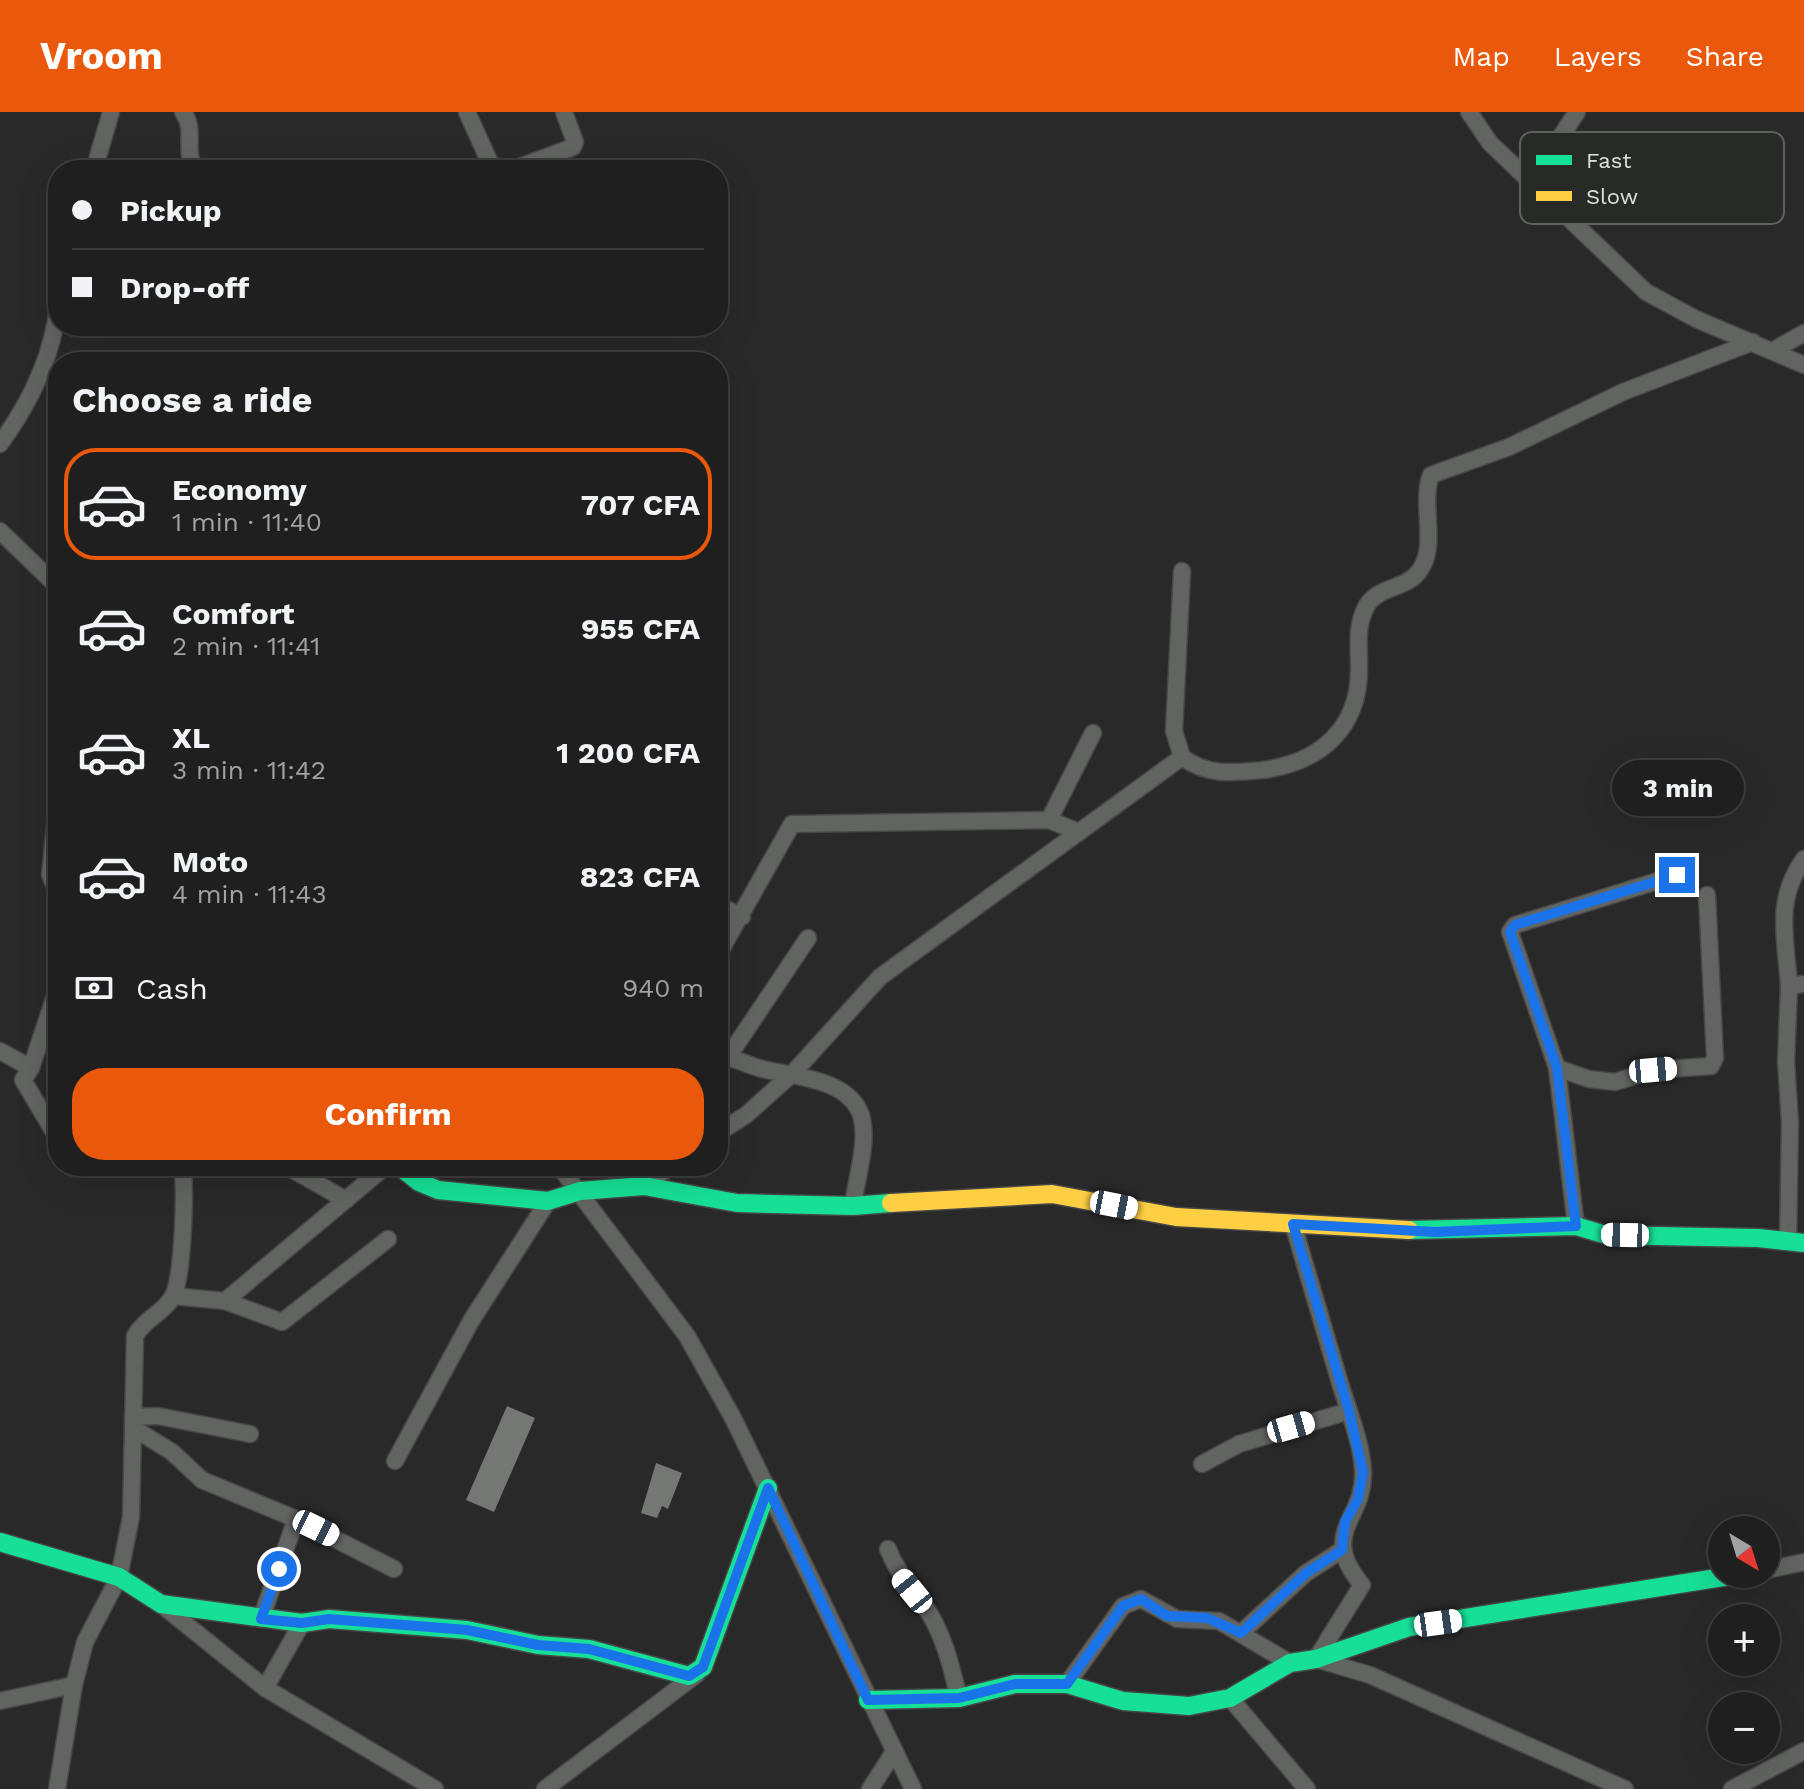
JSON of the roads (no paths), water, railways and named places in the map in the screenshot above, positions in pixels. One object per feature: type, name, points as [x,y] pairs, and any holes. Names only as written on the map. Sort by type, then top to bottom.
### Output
[{"type":"street","points":[[97,160],[111,112]]},
{"type":"street","points":[[183,112],[191,124],[190,160]]},
{"type":"street","points":[[467,112],[489,160]]},
{"type":"street","points":[[539,160],[573,147],[575,142],[564,112]]},
{"type":"street","points":[[1469,112],[1490,143],[1520,171]]},
{"type":"street","points":[[1564,132],[1577,112]]},
{"type":"street","points":[[1576,224],[1646,292],[1696,319],[1804,365]]},
{"type":"street","points":[[1774,350],[1804,333]]},
{"type":"street","points":[[0,444],[23,413],[44,367],[51,336]]},
{"type":"street","points":[[1182,571],[1174,731],[1182,757],[1196,768],[1228,774],[1283,767],[1314,756],[1341,733],[1352,714],[1360,671],[1358,633],[1367,607],[1379,591],[1406,582],[1420,571],[1427,548],[1426,520],[1431,475],[1509,447],[1623,392],[1753,342]]},
{"type":"street","points":[[0,531],[48,577]]},
{"type":"street","points":[[1049,820],[1093,733]]},
{"type":"street","points":[[728,1127],[746,1115],[793,1073],[841,1023],[867,988],[1182,757]]},
{"type":"street","points":[[728,939],[789,828],[799,822],[1049,820],[1079,832]]},
{"type":"street","points":[[412,1176],[438,1190],[548,1201],[580,1191],[644,1186],[737,1203],[853,1206],[961,1196],[1052,1194],[1176,1217],[1435,1232],[1576,1226],[1606,1235],[1796,1242],[1786,1062],[1797,985],[1784,906],[1787,885],[1804,859]]},
{"type":"street","points":[[1576,1226],[1557,1068],[1510,932],[1515,925],[1677,875]]},
{"type":"street","points":[[1557,1068],[1589,1079],[1615,1082],[1653,1070],[1711,1066],[1715,1058],[1714,1002],[1707,895]]},
{"type":"street","points":[[728,910],[742,917]]},
{"type":"street","points":[[728,1049],[808,938]]},
{"type":"street","points":[[48,1017],[24,1083],[48,1123]]},
{"type":"street","points":[[0,1051],[31,1068]]},
{"type":"street","points":[[728,1058],[761,1069],[793,1073],[827,1085],[851,1099],[861,1114],[863,1138],[853,1206]]},
{"type":"street","points":[[57,1789],[74,1685],[85,1642],[119,1577],[131,1517],[135,1336],[141,1325],[173,1296],[186,1207],[183,1176]]},
{"type":"street","points":[[304,1176],[346,1200]]},
{"type":"street","points":[[225,1301],[374,1176]]},
{"type":"street","points":[[567,1176],[687,1336],[768,1488],[913,1789]]},
{"type":"street","points":[[644,1186],[658,1176]]},
{"type":"street","points":[[395,1461],[471,1321],[548,1201]]},
{"type":"street","points":[[1293,1224],[1349,1411],[1363,1472],[1358,1499],[1345,1522],[1342,1550],[1350,1571],[1362,1585],[1316,1659]]},
{"type":"street","points":[[173,1296],[225,1301],[274,1321],[290,1320],[388,1239]]},
{"type":"street","points":[[1202,1464],[1239,1444],[1349,1411]]},
{"type":"street","points":[[133,1423],[158,1416],[250,1434]]},
{"type":"street","points":[[133,1423],[172,1452],[202,1480],[296,1519],[394,1569]]},
{"type":"street","points":[[545,1789],[703,1667],[768,1488]]},
{"type":"street","points":[[261,1619],[296,1519]]},
{"type":"street","points":[[0,1542],[119,1577],[161,1604],[265,1688],[435,1789]]},
{"type":"street","points":[[888,1549],[897,1572],[927,1609],[947,1649],[959,1698]]},
{"type":"street","points":[[1241,1633],[1306,1573],[1342,1550]]},
{"type":"street","points":[[1780,1567],[1804,1562]]},
{"type":"street","points":[[868,1700],[959,1698],[1015,1684],[1067,1684],[1123,1701],[1189,1706],[1230,1698],[1290,1663],[1316,1659],[1409,1627],[1708,1579]]},
{"type":"street","points":[[1067,1684],[1130,1601],[1150,1602],[1177,1619],[1219,1621],[1290,1663]]},
{"type":"street","points":[[161,1604],[302,1623],[329,1619],[467,1630],[538,1645],[589,1649],[689,1676],[697,1674]]},
{"type":"street","points":[[265,1688],[302,1623]]},
{"type":"street","points":[[1316,1659],[1370,1675],[1625,1789]]},
{"type":"street","points":[[0,1701],[74,1685]]},
{"type":"street","points":[[1230,1698],[1307,1789]]},
{"type":"street","points":[[1732,1789],[1804,1751]]},
{"type":"street","points":[[870,1789],[894,1752]]}]
